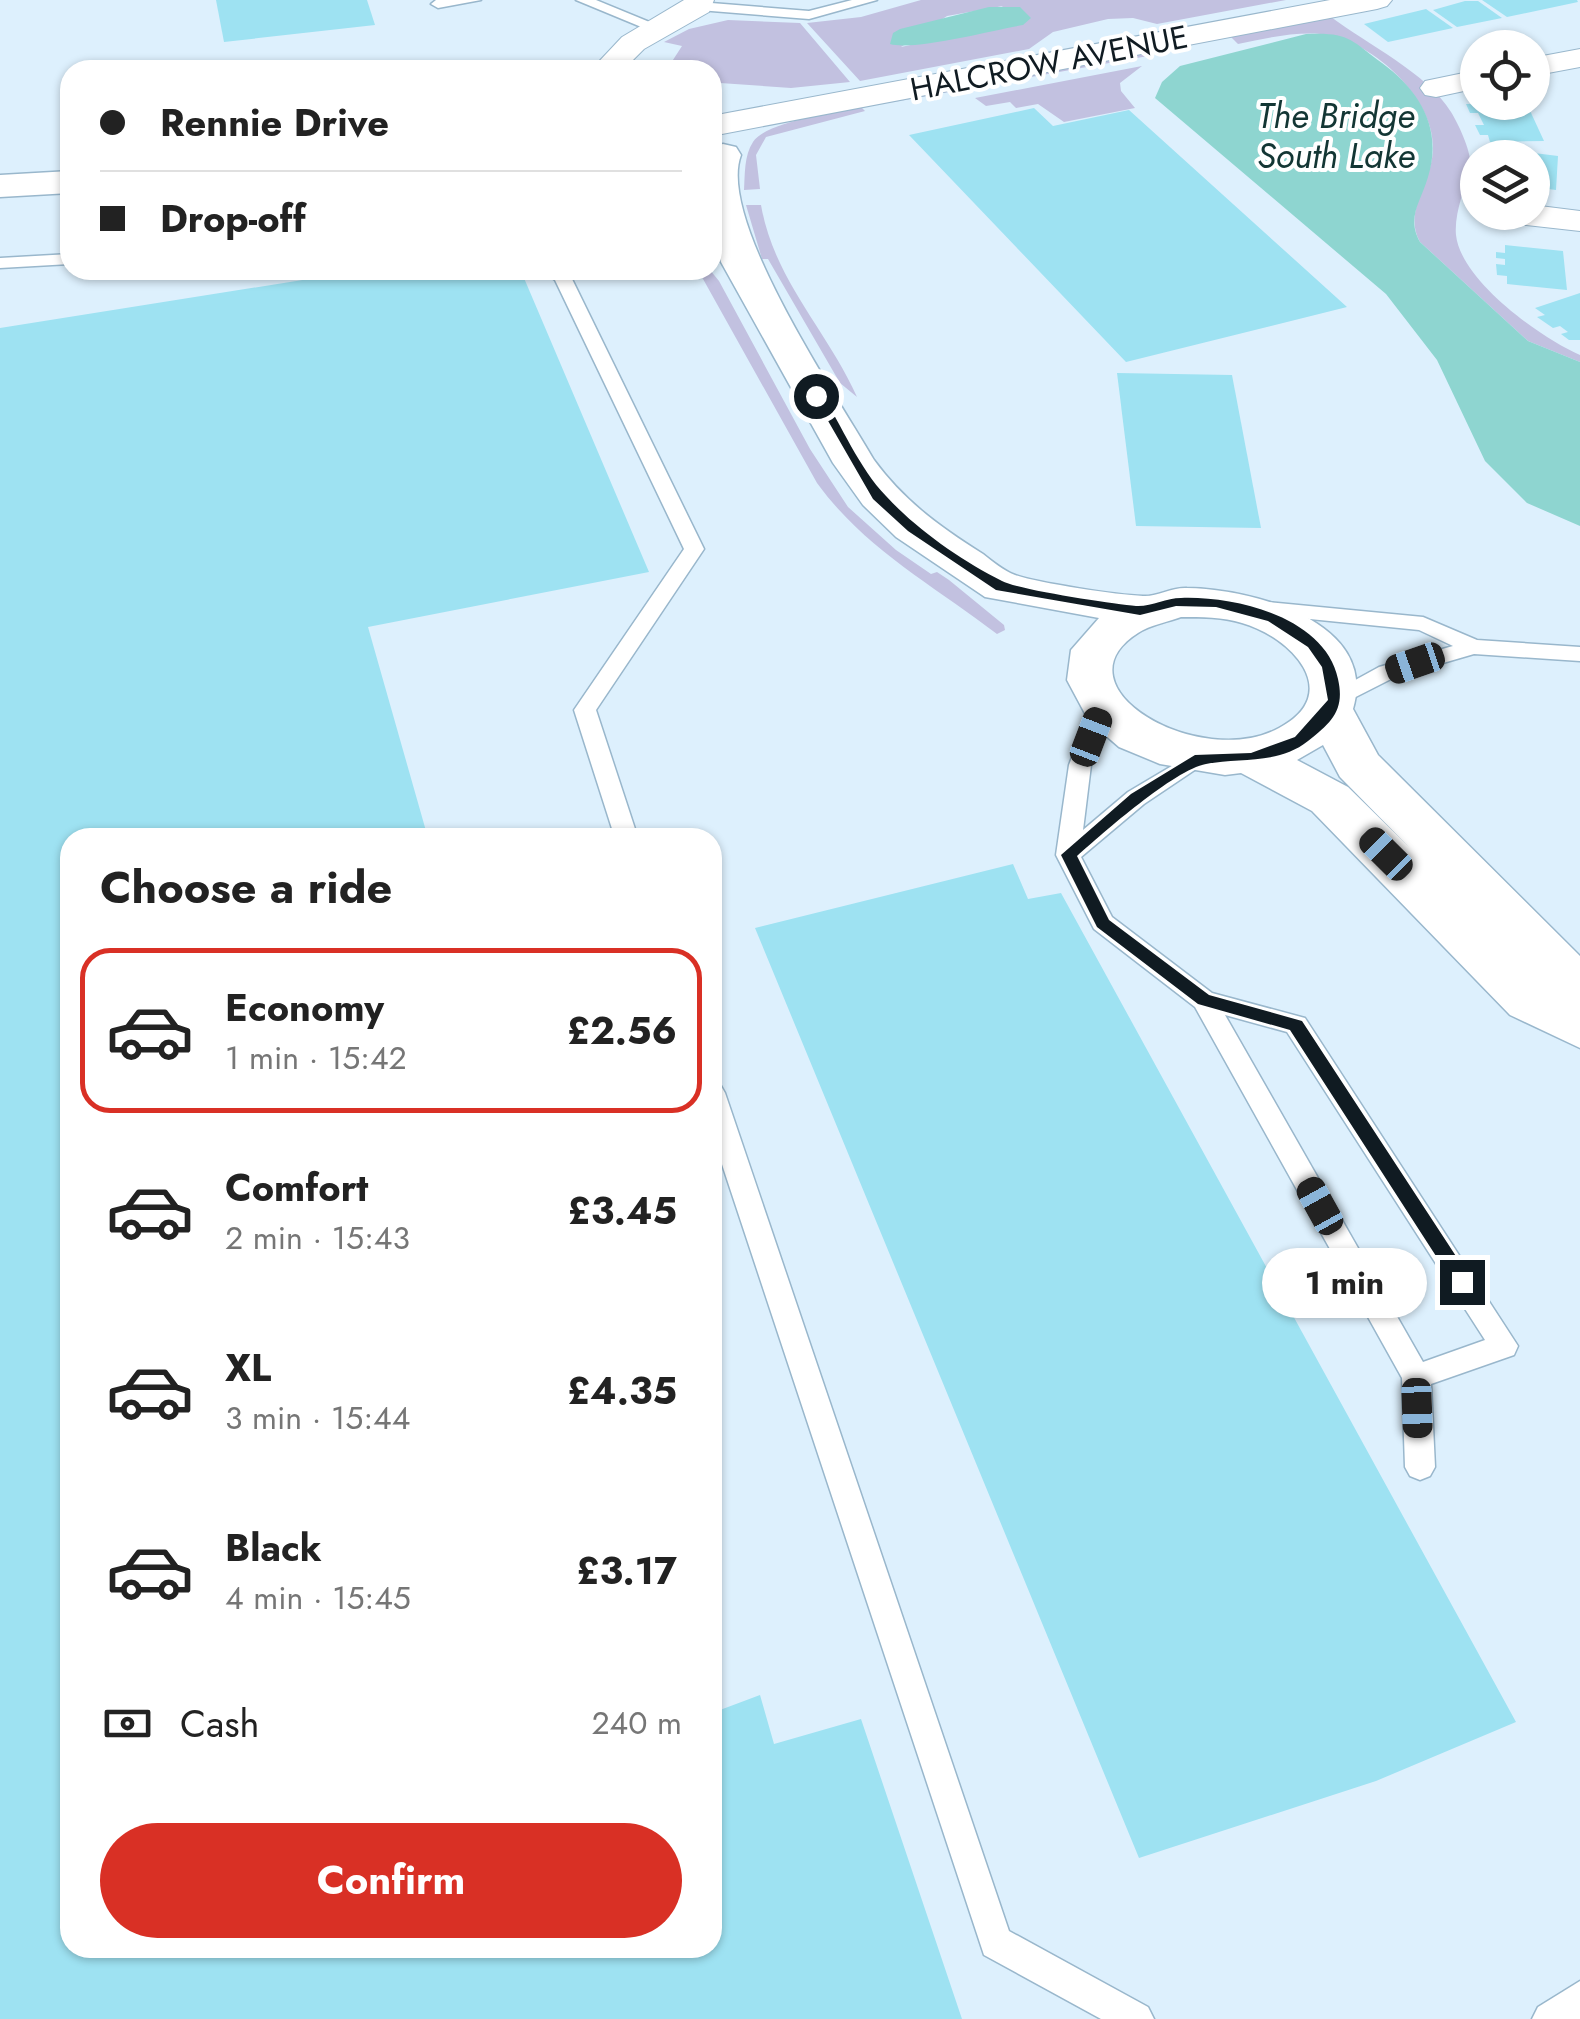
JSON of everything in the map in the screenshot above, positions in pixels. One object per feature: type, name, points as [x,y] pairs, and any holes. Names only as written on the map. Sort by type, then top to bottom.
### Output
[{"type":"street","name":"HALCROW AVENUE","points":[[722,139],[1377,0]]},
{"type":"street","points":[[624,60],[656,28],[699,3]]},
{"type":"street","points":[[1550,64],[1580,58]]},
{"type":"street","points":[[1436,88],[1460,83]]},
{"type":"street","points":[[0,186],[60,183]]},
{"type":"street","points":[[722,194],[726,250],[854,463],[878,496],[912,528],[1001,587],[1127,731],[1160,748],[1200,759],[1252,758],[1300,741],[1333,706]]},
{"type":"street","points":[[1550,218],[1580,221]]},
{"type":"street","points":[[1001,587],[1140,610]]},
{"type":"street","points":[[1096,694],[1093,650],[1109,628],[1140,610],[1176,602],[1242,607],[1288,625],[1312,644],[1328,667],[1333,706],[1358,765],[1528,934],[1576,985],[1580,998]]},
{"type":"street","points":[[1252,758],[1330,799],[1529,1000],[1580,1027]]},
{"type":"lane","points":[[438,4],[474,0]]},
{"type":"lane","points":[[583,0],[656,28]]},
{"type":"lane","points":[[699,3],[809,15],[870,0]]},
{"type":"lane","points":[[0,263],[60,260]]},
{"type":"lane","points":[[563,280],[694,549],[584,710],[624,828]]},
{"type":"lane","points":[[1242,607],[1423,624],[1473,648]]},
{"type":"lane","points":[[1333,706],[1387,672],[1473,648],[1580,654]]},
{"type":"lane","points":[[1096,694],[1080,765],[1068,855],[1103,923],[1204,1000],[1296,1026],[1504,1346],[1416,1378]]},
{"type":"lane","points":[[1068,855],[1136,798],[1200,759]]},
{"type":"lane","points":[[1204,1000],[1416,1378],[1420,1468]]},
{"type":"lane","points":[[722,1123],[996,1943],[1136,2019]]},
{"type":"lane","points":[[1550,2019],[1580,1998]]},
{"type":"shaded area","points":[[921,0],[1286,0],[1157,24],[1133,18],[1108,19],[1053,32],[1029,49],[860,81],[807,23],[861,17]],"holes":[[[1003,6],[953,36],[901,47],[947,16]]]},
{"type":"shaded area","points":[[1331,17],[1427,84],[1451,112],[1465,140],[1460,140],[1456,235],[1461,253],[1472,271],[1505,306],[1545,336],[1580,355],[1580,362],[1528,341],[1420,242],[1415,230],[1416,207],[1433,146],[1422,108],[1395,73],[1358,46],[1339,38],[1301,34],[1238,44],[1228,34]]},
{"type":"shaded area","points":[[728,20],[800,23],[850,82],[791,88],[722,84],[722,60],[673,60],[682,46],[664,42],[689,29]]},
{"type":"shaded area","points":[[1187,44],[1148,56],[888,103],[1164,49]]},
{"type":"shaded area","points":[[1142,66],[1120,83],[1121,91],[1135,108],[1064,122],[1038,104],[1016,108],[1010,102],[986,106],[975,98]]},
{"type":"shaded area","points":[[861,107],[865,111],[766,137],[756,155],[760,189],[744,190],[748,153],[761,135],[787,123]]},
{"type":"shaded area","points":[[746,205],[761,205],[789,281],[857,397],[840,383],[768,259],[762,259]]},
{"type":"shaded area","points":[[704,280],[719,281],[810,449],[848,507],[896,550],[931,574],[937,572],[949,580],[1004,625],[1005,630],[997,634],[901,565],[856,528],[817,483]]},
{"type":"water","points":[[989,7],[1020,7],[1031,18],[1023,25],[954,39],[916,45],[890,44],[893,33],[900,29]]},
{"type":"water","name":"The Bridge South Lake","points":[[1306,34],[1331,34],[1355,43],[1396,74],[1425,112],[1432,159],[1416,209],[1414,225],[1420,242],[1528,341],[1580,362],[1580,526],[1527,503],[1485,461],[1437,360],[1386,294],[1155,98],[1162,82],[1180,66]]},
{"type":"building","points":[[216,0],[367,0],[375,25],[224,42]]},
{"type":"building","points":[[1482,0],[1577,0],[1578,2],[1507,17]]},
{"type":"building","points":[[1478,1],[1502,18],[1457,27],[1433,10]]},
{"type":"building","points":[[1426,9],[1453,28],[1388,42],[1364,24]]},
{"type":"building","points":[[1034,108],[1053,126],[1129,110],[1347,307],[1126,362],[909,135]]},
{"type":"building","points":[[1482,120],[1534,120],[1544,140],[1489,140],[1488,135],[1480,135],[1475,125],[1484,125]]},
{"type":"building","points":[[1550,155],[1558,156],[1556,190],[1550,189]]},
{"type":"building","points":[[1505,245],[1563,251],[1567,290],[1507,284],[1507,276],[1497,275],[1496,264],[1505,265],[1505,259],[1496,258],[1496,252],[1505,253]]},
{"type":"building","points":[[302,280],[525,280],[649,572],[368,627],[425,828],[60,828],[60,1958],[722,1958],[722,1709],[760,1695],[774,1744],[861,1719],[962,2019],[0,2019],[0,328]]},
{"type":"building","points":[[1580,293],[1580,340],[1569,340],[1561,334],[1568,332],[1560,326],[1553,328],[1537,317],[1545,315],[1535,308]]},
{"type":"building","points":[[1117,373],[1232,375],[1261,528],[1136,526]]},
{"type":"building","points":[[1013,864],[1028,899],[1061,893],[1516,1722],[1376,1781],[1139,1858],[755,928]]},
{"type":"route","points":[[816,396],[854,463],[878,496],[912,528],[1001,587],[1140,610],[1176,602],[1216,602],[1273,618],[1312,644],[1328,667],[1336,700],[1300,741],[1252,758],[1200,759],[1136,798],[1068,855],[1103,923],[1204,1000],[1296,1026],[1462,1282]]}]
